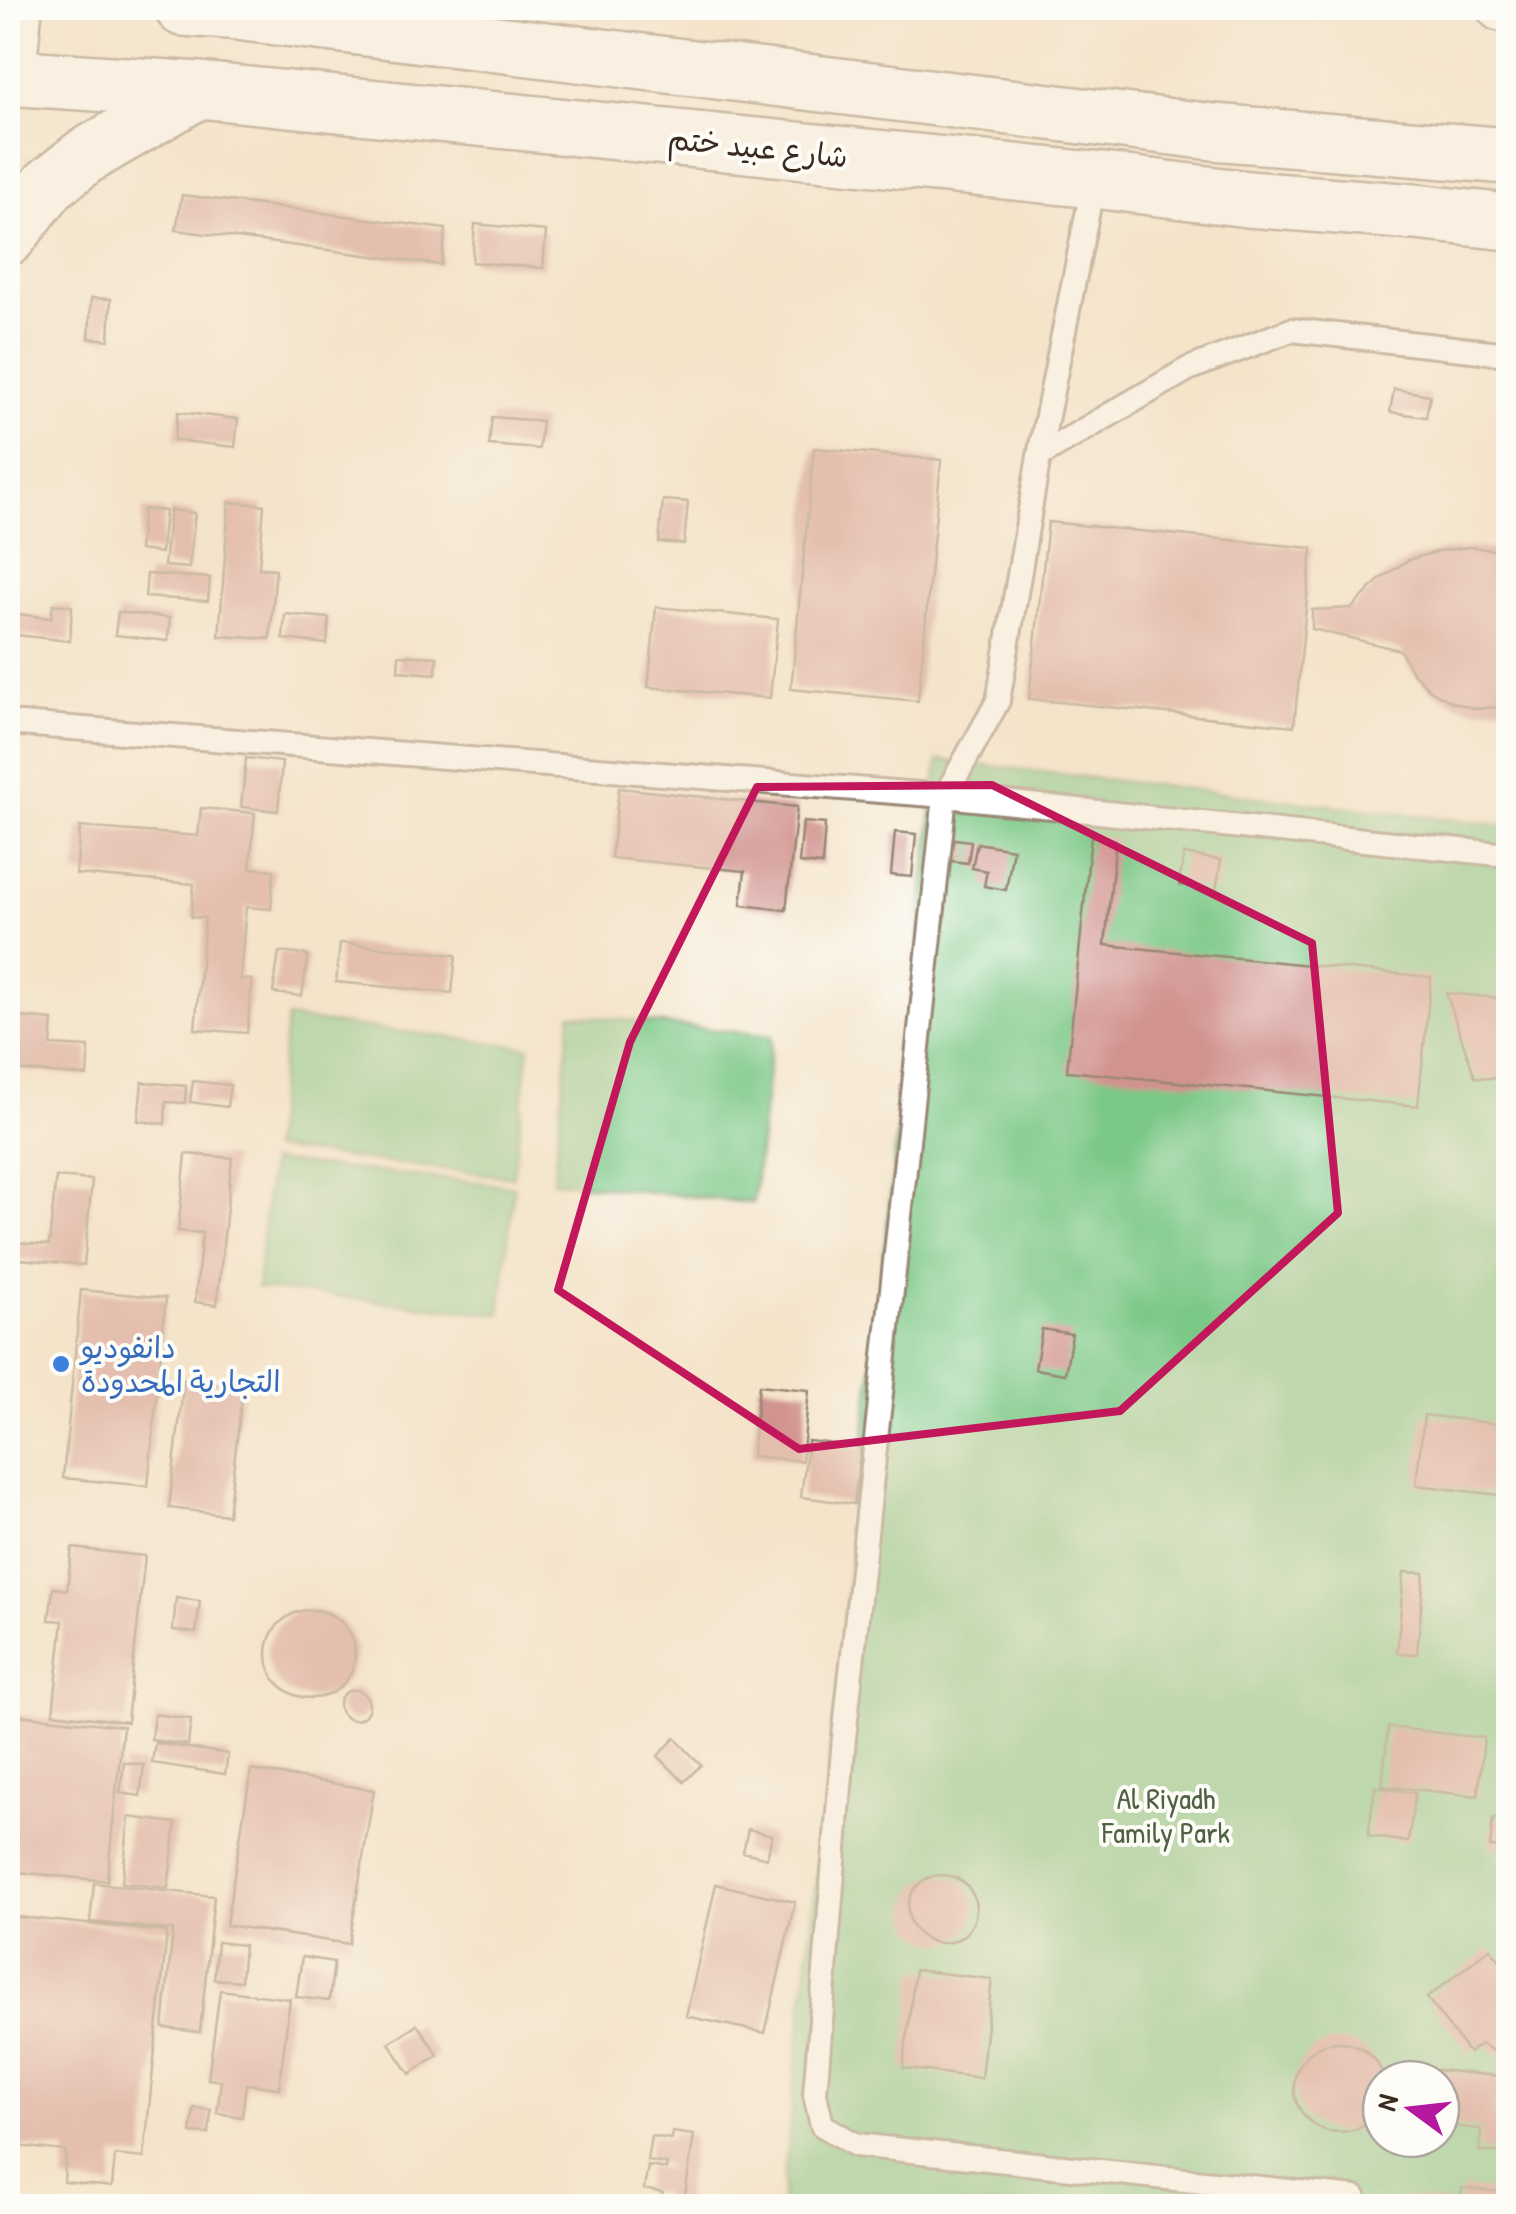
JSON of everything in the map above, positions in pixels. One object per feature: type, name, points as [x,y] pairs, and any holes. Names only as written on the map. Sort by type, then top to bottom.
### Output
[{"type":"main road","points":[[8,67],[14,8]]},
{"type":"main road","points":[[211,9],[1214,132],[1508,156]]},
{"type":"main road","name":"شارع عبيد ختم","points":[[8,77],[199,90],[1248,199],[1508,222]]},
{"type":"main road","points":[[8,237],[49,185],[84,157],[199,90]]},
{"type":"street","points":[[1500,8],[1508,9]]},
{"type":"lane","points":[[1094,180],[1039,456],[998,701],[945,796],[844,1738],[815,2094],[822,2124],[856,2145],[1355,2198]]},
{"type":"lane","points":[[1039,456],[1188,369],[1292,330],[1508,354]]},
{"type":"lane","points":[[8,723],[945,796],[1508,855]]},
{"type":"highlighted area","points":[[992,785],[1312,943],[1338,1213],[1120,1411],[799,1449],[558,1290],[630,1042],[757,787]]},
{"type":"green space","name":"Al Riyadh Family Park","points":[[938,760],[1508,826],[1508,2206],[781,2206]]},
{"type":"green space","points":[[571,1014],[772,1036],[753,1203],[553,1181]]},
{"type":"green space","points":[[287,1018],[529,1047],[513,1177],[271,1149]]},
{"type":"green space","points":[[270,1161],[514,1186],[500,1314],[257,1288]]},
{"type":"building","points":[[182,195],[446,229],[441,265],[176,230]]},
{"type":"building","points":[[475,224],[546,231],[543,268],[472,262]]},
{"type":"building","points":[[91,298],[111,299],[109,340],[89,338]]},
{"type":"building","points":[[1394,389],[1430,395],[1426,417],[1390,412]]},
{"type":"building","points":[[178,412],[238,419],[235,447],[174,440]]},
{"type":"building","points":[[492,417],[542,421],[539,449],[489,445]]},
{"type":"building","points":[[814,448],[941,460],[918,701],[791,689]]},
{"type":"building","points":[[663,500],[688,502],[684,544],[659,542]]},
{"type":"building","points":[[229,502],[264,505],[259,568],[276,569],[270,639],[219,636]]},
{"type":"building","points":[[143,509],[165,511],[161,553],[139,550]]},
{"type":"building","points":[[170,510],[195,513],[189,568],[164,566]]},
{"type":"building","points":[[1048,522],[1312,548],[1294,726],[1029,699]]},
{"type":"building","points":[[1470,547],[1508,552],[1508,706],[1476,709],[1452,702],[1430,690],[1412,672],[1400,650],[1312,629],[1312,610],[1352,608],[1380,579],[1408,560]]},
{"type":"building","points":[[147,574],[210,578],[208,601],[145,597]]},
{"type":"building","points":[[53,604],[72,606],[70,641],[15,635],[17,614],[51,618]]},
{"type":"building","points":[[656,607],[778,619],[770,698],[648,687]]},
{"type":"building","points":[[118,612],[170,618],[168,641],[115,635]]},
{"type":"building","points":[[285,614],[329,618],[327,644],[283,639]]},
{"type":"building","points":[[399,655],[437,657],[436,674],[398,671]]},
{"type":"building","points":[[246,758],[282,762],[278,811],[241,807]]},
{"type":"building","points":[[619,788],[797,807],[786,910],[741,905],[745,871],[611,858]]},
{"type":"building","points":[[201,808],[255,813],[250,868],[274,870],[271,909],[246,907],[240,979],[252,980],[247,1033],[195,1029],[205,918],[191,917],[194,884],[76,874],[80,827],[198,836]]},
{"type":"building","points":[[803,822],[825,824],[822,865],[799,863]]},
{"type":"building","points":[[895,832],[916,834],[912,877],[891,875]]},
{"type":"building","points":[[1091,836],[1116,839],[1105,945],[1431,977],[1418,1106],[1067,1071]]},
{"type":"building","points":[[946,838],[971,841],[968,863],[943,860]]},
{"type":"building","points":[[977,843],[1013,849],[1006,890],[984,886],[987,871],[972,868]]},
{"type":"building","points":[[1184,854],[1221,860],[1216,890],[1179,885]]},
{"type":"building","points":[[340,943],[456,955],[452,993],[336,982]]},
{"type":"building","points":[[279,952],[308,955],[302,996],[273,993]]},
{"type":"building","points":[[1446,993],[1508,999],[1508,1080],[1475,1077]]},
{"type":"building","points":[[18,1017],[53,1020],[51,1045],[89,1047],[87,1076],[14,1070]]},
{"type":"building","points":[[193,1081],[230,1085],[227,1107],[190,1102]]},
{"type":"building","points":[[142,1082],[186,1086],[185,1103],[166,1102],[165,1124],[138,1121]]},
{"type":"building","points":[[186,1154],[232,1158],[217,1305],[195,1302],[202,1233],[178,1231]]},
{"type":"building","points":[[56,1177],[92,1180],[84,1265],[8,1258],[8,1242],[49,1245]]},
{"type":"building","points":[[81,1290],[166,1298],[148,1486],[63,1478]]},
{"type":"building","points":[[1042,1329],[1072,1334],[1065,1374],[1035,1369]]},
{"type":"building","points":[[184,1380],[243,1387],[228,1515],[169,1508]]},
{"type":"building","points":[[759,1385],[809,1390],[802,1461],[752,1456]]},
{"type":"building","points":[[1424,1415],[1508,1425],[1508,1496],[1416,1485]]},
{"type":"building","points":[[808,1441],[861,1447],[854,1504],[801,1497]]},
{"type":"building","points":[[72,1548],[145,1556],[127,1722],[53,1713],[63,1621],[49,1620],[53,1588],[67,1590]]},
{"type":"building","points":[[1404,1572],[1424,1573],[1417,1654],[1397,1653]]},
{"type":"building","points":[[176,1598],[200,1601],[196,1633],[173,1630]]},
{"type":"building","points":[[302,1610],[320,1610],[336,1617],[348,1629],[355,1654],[348,1679],[336,1691],[320,1698],[302,1698],[286,1691],[274,1679],[267,1663],[267,1645],[274,1629],[286,1617]]},
{"type":"building","points":[[354,1690],[368,1699],[369,1705],[360,1719],[354,1720],[340,1711],[339,1705],[348,1691]]},
{"type":"building","points":[[8,1714],[123,1726],[107,1881],[8,1871]]},
{"type":"building","points":[[154,1714],[191,1719],[188,1745],[151,1740]]},
{"type":"building","points":[[1388,1727],[1484,1738],[1478,1796],[1382,1786]]},
{"type":"building","points":[[675,1738],[701,1765],[684,1782],[658,1756]]},
{"type":"building","points":[[155,1743],[228,1754],[225,1774],[152,1763]]},
{"type":"building","points":[[124,1762],[144,1765],[140,1796],[120,1793]]},
{"type":"building","points":[[251,1770],[374,1790],[349,1944],[226,1925]]},
{"type":"building","points":[[1375,1787],[1415,1793],[1408,1842],[1368,1836]]},
{"type":"building","points":[[129,1817],[176,1823],[168,1888],[122,1883]]},
{"type":"building","points":[[1493,1818],[1508,1820],[1508,1849],[1490,1847]]},
{"type":"building","points":[[748,1829],[772,1835],[767,1858],[743,1852]]},
{"type":"building","points":[[942,1875],[966,1885],[976,1909],[966,1933],[942,1943],[918,1933],[908,1909],[918,1885]]},
{"type":"building","points":[[94,1883],[214,1896],[200,2032],[163,2028],[173,1930],[90,1922]]},
{"type":"building","points":[[716,1884],[795,1902],[765,2033],[686,2016]]},
{"type":"building","points":[[8,1916],[167,1932],[144,2158],[115,2155],[112,2187],[64,2182],[66,2151],[8,2145]]},
{"type":"building","points":[[217,1942],[244,1945],[241,1981],[214,1979]]},
{"type":"building","points":[[1490,1948],[1508,1971],[1508,2060],[1481,2044],[1469,2053],[1427,1998]]},
{"type":"building","points":[[302,1957],[334,1962],[329,2001],[296,1997]]},
{"type":"building","points":[[915,1970],[992,1979],[981,2078],[903,2068]]},
{"type":"building","points":[[220,1990],[290,1999],[279,2088],[246,2084],[242,2117],[217,2113],[221,2081],[208,2079]]},
{"type":"building","points":[[417,2024],[438,2055],[410,2074],[389,2043]]},
{"type":"building","points":[[1339,2042],[1374,2059],[1361,2059],[1361,2126],[1348,2131],[1330,2131],[1307,2119],[1294,2087],[1307,2055]]},
{"type":"building","points":[[1461,2072],[1508,2077],[1508,2153],[1479,2151],[1481,2129],[1461,2127]]},
{"type":"building","points":[[194,2108],[211,2110],[209,2134],[191,2133]]},
{"type":"building","points":[[672,2132],[694,2135],[684,2202],[662,2199],[663,2193],[644,2189],[648,2166],[666,2169],[667,2164],[647,2161],[651,2136],[671,2139]]},
{"type":"building","points":[[1462,2188],[1508,2193],[1508,2206],[1459,2206]]},
{"type":"building","points":[[1402,2198],[1449,2203],[1449,2206],[1402,2206]]},
{"type":"place","name":"دانفوديو التجارية المحدودة","points":[[61,1364]]}]
